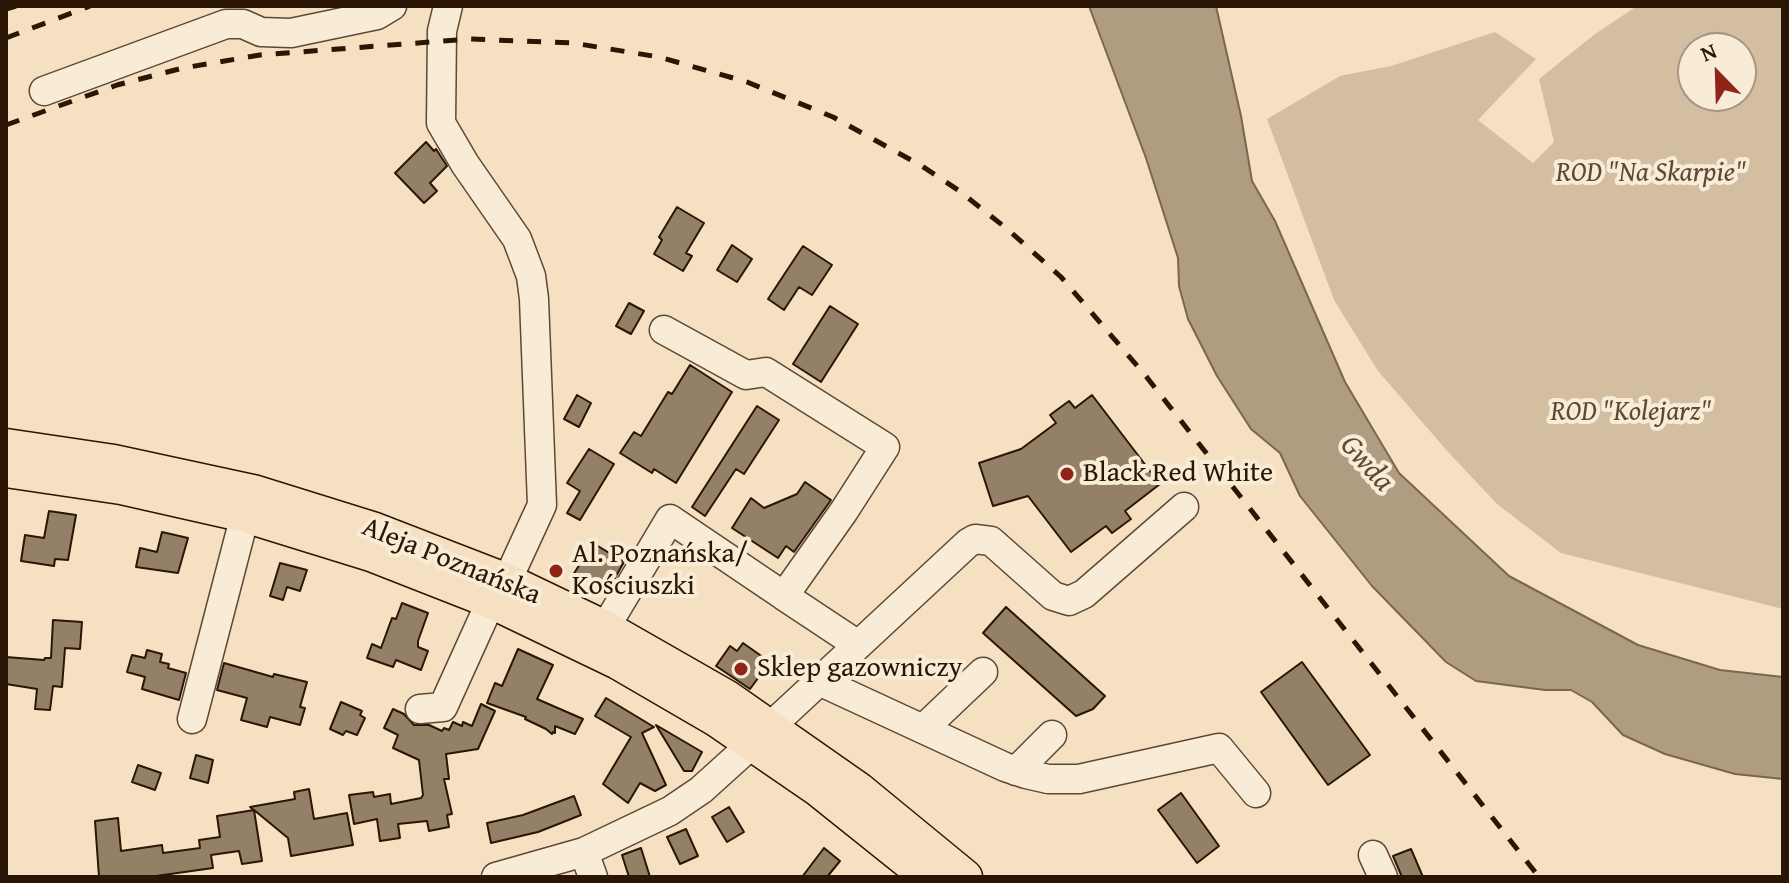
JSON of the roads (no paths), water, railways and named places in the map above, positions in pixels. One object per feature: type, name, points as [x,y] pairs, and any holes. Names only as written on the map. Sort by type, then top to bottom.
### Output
[{"type":"main road","name":"Aleja Poznańska","points":[[6,470],[145,467],[253,492],[390,535],[499,591],[631,669],[762,735],[891,814],[965,877]]},
{"type":"main road","name":"Aleja Poznańska","points":[[6,470],[121,487],[245,515],[499,591],[605,628],[694,677],[828,796],[928,877]]},
{"type":"street","points":[[44,91],[226,24],[243,24],[261,32],[291,33],[377,15],[392,6]]},
{"type":"street","points":[[420,709],[443,707],[542,505],[531,276],[517,239],[441,123],[442,31],[448,6]]},
{"type":"street","points":[[664,330],[746,375],[766,372],[885,447],[844,511],[772,588]]},
{"type":"street","points":[[496,877],[588,865],[680,806],[975,539],[991,541],[1053,596],[1069,601],[1084,594],[1184,507]]},
{"type":"street","points":[[192,719],[245,515]]},
{"type":"street","points":[[605,628],[670,519],[858,645]]},
{"type":"street","points":[[923,729],[983,672]]},
{"type":"street","points":[[819,681],[1016,771],[1048,779],[1079,779],[1219,748],[1256,793]]},
{"type":"street","points":[[1016,771],[1052,735]]},
{"type":"water","name":"Gwda","points":[[1089,6],[1216,6],[1252,181],[1275,221],[1345,382],[1399,473],[1509,576],[1638,645],[1720,670],[1783,677],[1783,779],[1735,774],[1665,754],[1623,735],[1592,702],[1571,690],[1545,690],[1476,681],[1446,662],[1372,586],[1300,496],[1280,453],[1251,429],[1217,376],[1188,319],[1179,286],[1178,258],[1146,158]]},
{"type":"railway","points":[[6,9],[16,6]]},
{"type":"railway","points":[[6,38],[90,6]]},
{"type":"railway","points":[[6,125],[117,85],[183,68],[260,55],[470,39],[573,43],[659,57],[747,82],[833,117],[922,166],[958,190],[1061,277],[1145,375],[1539,877]]},
{"type":"place","name":"Black Red White","points":[[1067,474]]},
{"type":"place","name":"Al. Poznańska/ Kościuszki","points":[[556,571]]},
{"type":"place","name":"Sklep gazowniczy","points":[[741,669]]},
{"type":"park label","name":"ROD \"Na Skarpie\"","points":[[1651,174]]},
{"type":"park label","name":"ROD \"Kolejarz\"","points":[[1631,413]]}]
